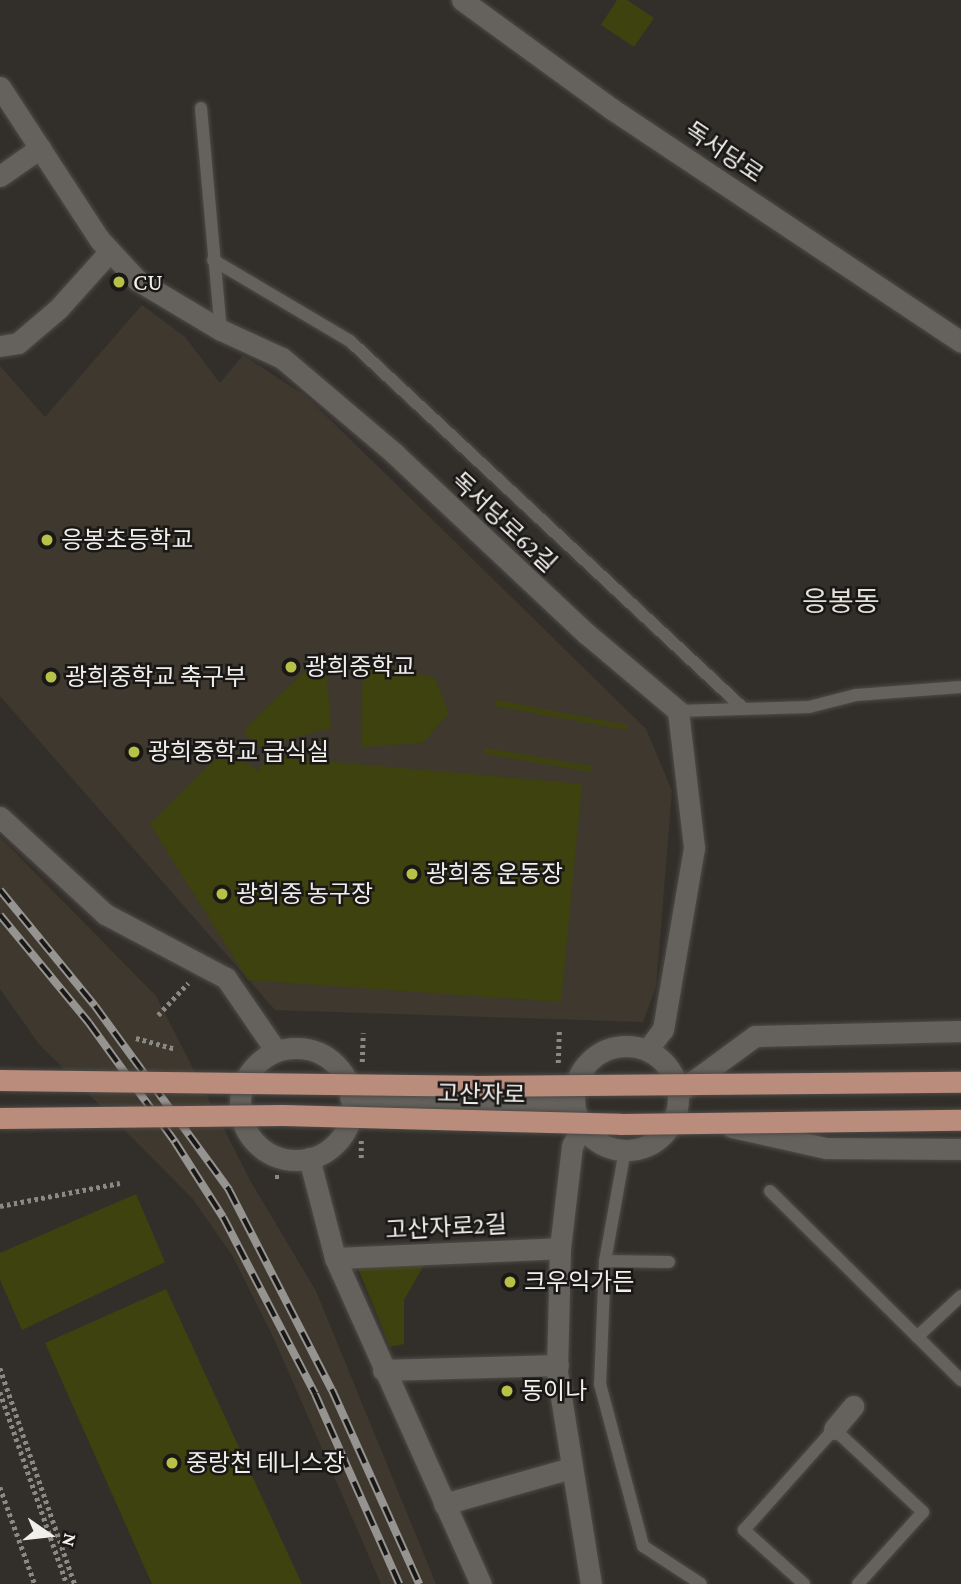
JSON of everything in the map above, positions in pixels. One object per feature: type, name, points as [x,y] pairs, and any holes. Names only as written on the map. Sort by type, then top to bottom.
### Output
[{"type":"main road","name":"고산자로","points":[[0,1080],[474,1086],[961,1082]]},
{"type":"main road","name":"고산자로","points":[[0,1118],[283,1115],[620,1124],[961,1120]]},
{"type":"street","name":"독서당로","points":[[462,0],[612,109],[961,342]]},
{"type":"street","name":"독서당로62길","points":[[0,87],[110,251],[136,280],[221,330],[282,358],[395,454],[587,634],[678,710]]},
{"type":"street","points":[[0,176],[40,148]]},
{"type":"street","points":[[0,346],[18,344],[58,309],[110,251]]},
{"type":"street","points":[[648,1049],[663,1029],[694,848],[678,710]]},
{"type":"street","points":[[0,817],[105,914],[226,978],[276,1051]]},
{"type":"street","points":[[678,1092],[755,1036],[961,1031]]},
{"type":"street","points":[[612,1046],[648,1049],[673,1074],[678,1092],[675,1114],[657,1140],[625,1150],[594,1140],[582,1127],[574,1102],[576,1079],[596,1054],[612,1046]]},
{"type":"street","points":[[295,1048],[331,1060],[342,1073],[350,1097],[348,1124],[339,1139],[309,1158],[275,1156],[260,1147],[241,1114],[247,1076],[276,1051],[295,1048]]},
{"type":"street","points":[[350,1097],[574,1102]]},
{"type":"street","points":[[675,1114],[826,1148],[961,1149]]},
{"type":"street","points":[[582,1127],[572,1146],[560,1248],[558,1364],[571,1468],[591,1584]]},
{"type":"street","points":[[309,1158],[335,1258],[481,1584]]},
{"type":"street","name":"고산자로2길","points":[[335,1258],[560,1248]]},
{"type":"street","points":[[383,1370],[558,1364]]},
{"type":"street","points":[[834,1429],[853,1406]]},
{"type":"street","points":[[444,1504],[571,1468]]},
{"type":"lane","points":[[201,108],[221,330]]},
{"type":"lane","points":[[213,260],[350,341],[744,709]]},
{"type":"lane","points":[[678,710],[809,707],[856,695],[961,688]]},
{"type":"lane","points":[[625,1150],[605,1261],[600,1384],[632,1513],[643,1546],[701,1584]]},
{"type":"lane","points":[[770,1191],[961,1380]]},
{"type":"lane","points":[[605,1261],[669,1262]]},
{"type":"lane","points":[[918,1337],[961,1296]]},
{"type":"lane","points":[[804,1584],[744,1530],[834,1429],[923,1512],[858,1584]]},
{"type":"path","points":[[158,1015],[195,975]]},
{"type":"path","points":[[136,1038],[177,1049]]},
{"type":"path","points":[[0,1206],[120,1183]]},
{"type":"path","points":[[0,1368],[75,1584]]},
{"type":"path","points":[[0,1392],[67,1584]]},
{"type":"path","points":[[0,1487],[35,1584]]},
{"type":"shaded area","name":"광희중학교","points":[[142,305],[185,337],[220,383],[243,355],[307,397],[646,729],[672,791],[656,987],[643,1022],[275,1010],[0,696],[0,366],[45,417]]},
{"type":"shaded area","points":[[0,837],[156,996],[251,1182],[316,1291],[436,1584],[381,1584],[275,1341],[232,1255],[192,1198],[39,1044],[0,989]]},
{"type":"green space","points":[[617,0],[627,0],[654,18],[634,47],[601,25]]},
{"type":"green space","points":[[363,660],[435,678],[449,713],[423,743],[361,747]]},
{"type":"green space","points":[[326,664],[331,728],[255,748],[244,730],[307,669]]},
{"type":"green space","points":[[496,700],[627,725],[627,730],[494,706]]},
{"type":"green space","points":[[485,748],[592,766],[592,772],[484,754]]},
{"type":"green space","name":"광희중 운동장","points":[[225,749],[259,771],[266,756],[582,784],[561,1002],[248,980],[150,824]]},
{"type":"green space","points":[[136,1194],[165,1262],[22,1330],[0,1280],[0,1253]]},
{"type":"green space","points":[[424,1265],[404,1300],[404,1344],[390,1347],[358,1268]]},
{"type":"green space","name":"중랑천 테니스장","points":[[166,1289],[302,1584],[152,1584],[45,1343]]},
{"type":"railway","points":[[0,890],[95,1006],[229,1190],[332,1390],[419,1584]]},
{"type":"railway","points":[[0,915],[89,1023],[175,1142],[223,1217],[315,1394],[399,1584]]},
{"type":"place","name":"CU","points":[[119,282]]},
{"type":"place","name":"응봉초등학교","points":[[47,540]]},
{"type":"place","name":"광희중학교","points":[[291,667]]},
{"type":"place","name":"광희중학교 축구부","points":[[51,677]]},
{"type":"place","name":"광희중학교 급식실","points":[[134,752]]},
{"type":"place","name":"광희중 운동장","points":[[412,874]]},
{"type":"place","name":"광희중 농구장","points":[[222,894]]},
{"type":"place","name":"크우익가든","points":[[510,1282]]},
{"type":"place","name":"동이나","points":[[507,1391]]},
{"type":"place","name":"중랑천 테니스장","points":[[172,1463]]},
{"type":"district","name":"응봉동","points":[[841,602]]}]
